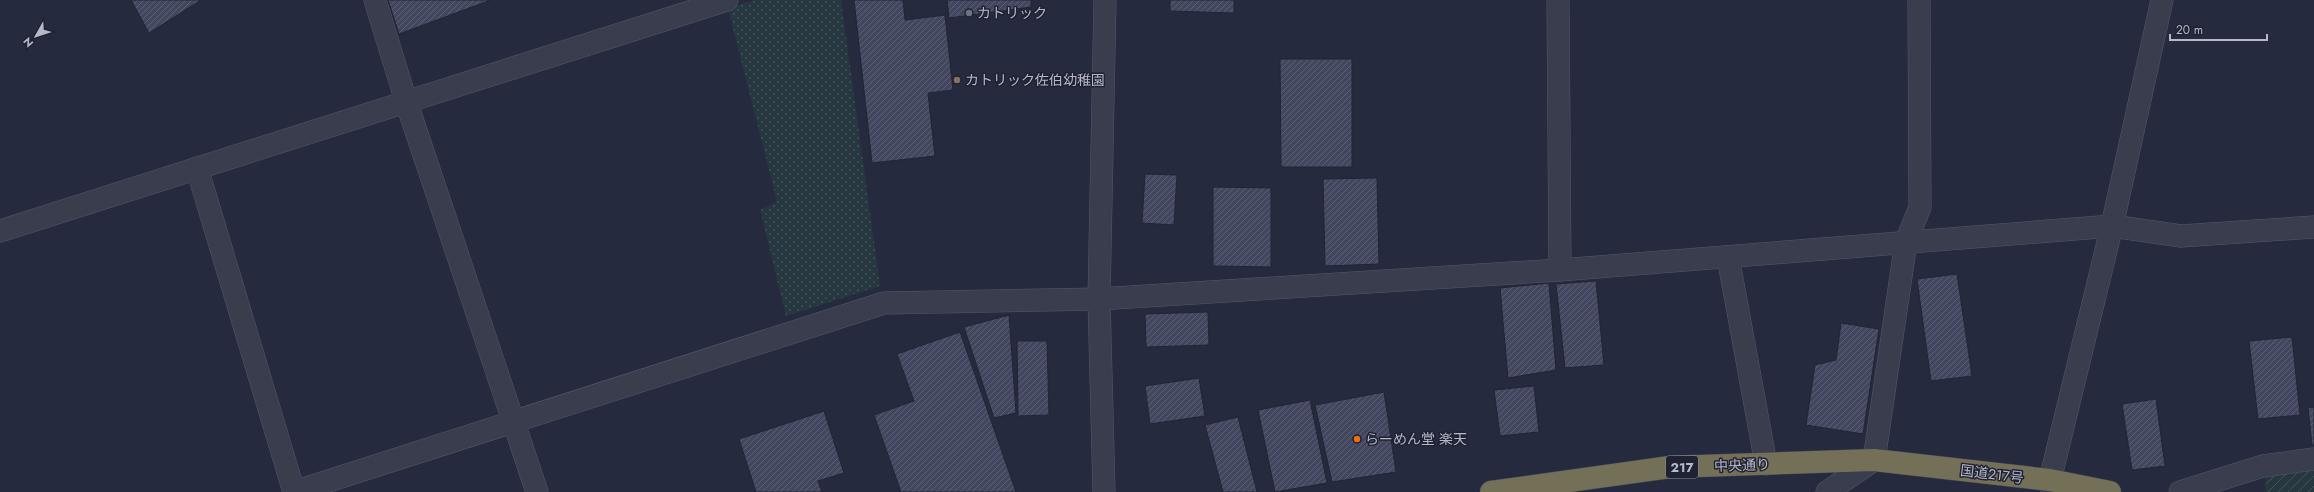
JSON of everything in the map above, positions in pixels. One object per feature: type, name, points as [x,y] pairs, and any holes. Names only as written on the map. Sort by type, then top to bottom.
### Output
[{"type":"highway","name":"国道217号","points":[[1874,460],[2051,486],[2110,492]]},
{"type":"highway","name":"中央通り","points":[[1491,492],[1670,467],[1874,460]]},
{"type":"street","points":[[375,0],[406,101],[512,422],[537,492]]},
{"type":"street","points":[[0,231],[726,0]]},
{"type":"street","points":[[1104,492],[1099,299],[1105,0]]},
{"type":"street","points":[[1558,0],[1560,270]]},
{"type":"street","points":[[1827,492],[1849,485],[1874,460],[1906,242],[1920,207],[1919,0]]},
{"type":"street","points":[[2051,486],[2112,226],[2162,0]]},
{"type":"street","points":[[197,168],[294,492],[884,303],[1099,299],[1560,270],[2112,226],[2181,236],[2314,227]]},
{"type":"street","points":[[1728,257],[1766,464]]},
{"type":"street","points":[[2180,492],[2263,466],[2314,459]]},
{"type":"shaded area","points":[[755,0],[841,0],[880,286],[786,316],[760,210],[777,202],[728,8]]},
{"type":"shaded area","points":[[2314,467],[2314,492],[2265,492],[2266,476]]},
{"type":"building","points":[[131,0],[201,0],[149,33]]},
{"type":"building","points":[[388,0],[491,0],[399,34]]},
{"type":"building","points":[[854,0],[903,0],[905,20],[945,15],[953,90],[928,93],[935,156],[872,163]]},
{"type":"building","name":"カトリック","points":[[947,0],[1031,0],[1031,7],[949,18]]},
{"type":"building","points":[[1170,0],[1234,0],[1234,13],[1170,11]]},
{"type":"building","points":[[1280,59],[1352,59],[1352,167],[1281,167]]},
{"type":"building","points":[[1145,174],[1177,175],[1174,225],[1142,223]]},
{"type":"building","points":[[1377,178],[1379,264],[1325,266],[1323,179]]},
{"type":"building","points":[[1213,187],[1271,188],[1271,267],[1213,266]]},
{"type":"building","points":[[1957,274],[1972,376],[1931,381],[1917,279]]},
{"type":"building","points":[[1596,281],[1604,365],[1565,368],[1556,284]]},
{"type":"building","points":[[1549,283],[1556,370],[1508,378],[1500,288]]},
{"type":"building","points":[[1208,312],[1209,345],[1146,347],[1145,314]]},
{"type":"building","points":[[1009,315],[1016,413],[994,418],[964,327]]},
{"type":"building","points":[[1841,323],[1879,329],[1863,434],[1806,425],[1815,365],[1836,360]]},
{"type":"building","points":[[960,332],[1016,492],[901,492],[874,415],[914,401],[897,354]]},
{"type":"building","points":[[2292,337],[2300,415],[2258,419],[2249,341]]},
{"type":"building","points":[[1017,341],[1047,341],[1049,415],[1018,416]]},
{"type":"building","points":[[1199,378],[1205,416],[1150,424],[1145,386]]},
{"type":"building","points":[[1534,386],[1539,432],[1500,436],[1494,390]]},
{"type":"building","name":"らーめん堂 楽天","points":[[1384,392],[1396,472],[1332,482],[1315,405]]},
{"type":"building","points":[[2156,399],[2165,466],[2132,470],[2122,404]]},
{"type":"building","points":[[1310,400],[1327,483],[1275,492],[1258,410]]},
{"type":"building","points":[[2314,407],[2314,445],[2312,445],[2308,408]]},
{"type":"building","points":[[824,411],[844,473],[818,481],[822,492],[756,492],[739,439]]},
{"type":"building","points":[[1238,417],[1257,492],[1223,492],[1205,425]]},
{"type":"place","name":"カトリック","points":[[969,13]]},
{"type":"place","name":"カトリック佐伯幼稚園","points":[[957,80]]},
{"type":"place","name":"らーめん堂 楽天","points":[[1357,439]]}]
